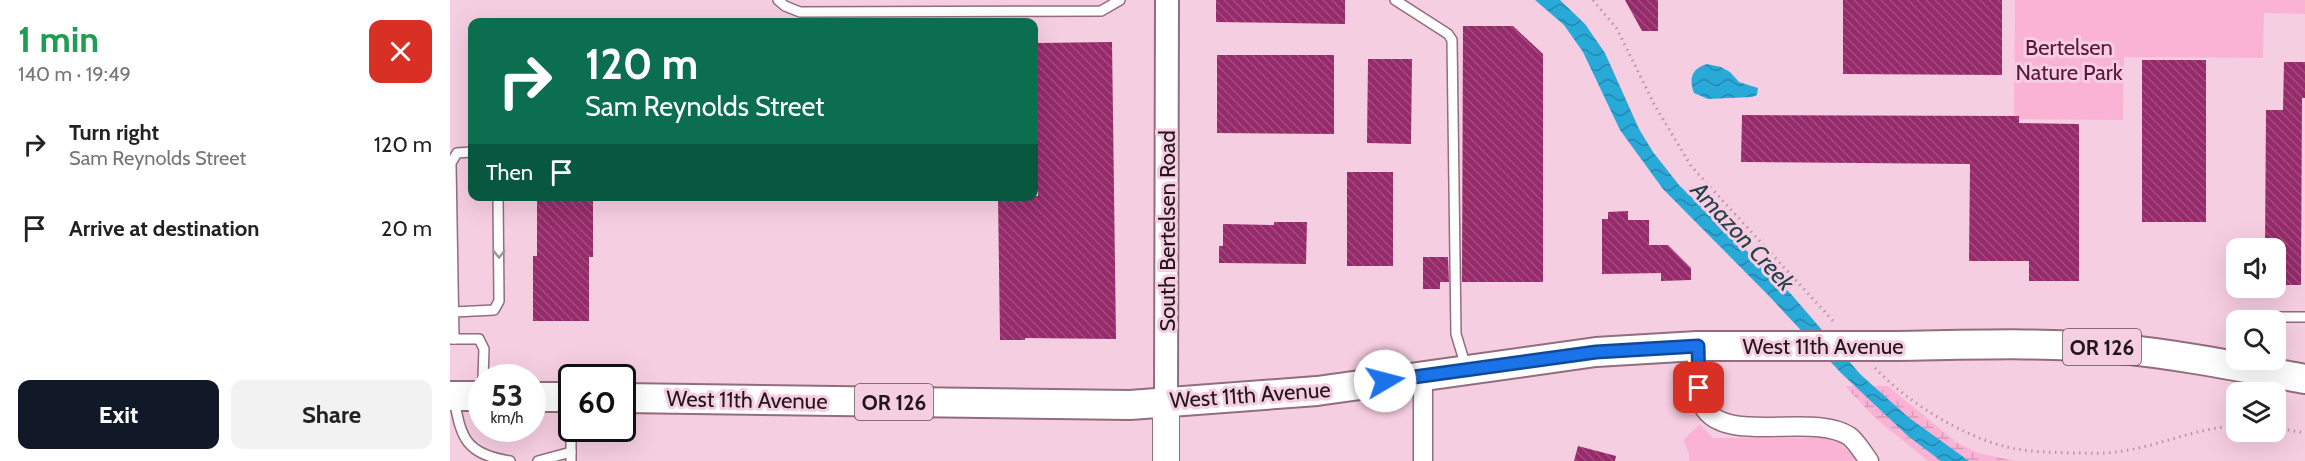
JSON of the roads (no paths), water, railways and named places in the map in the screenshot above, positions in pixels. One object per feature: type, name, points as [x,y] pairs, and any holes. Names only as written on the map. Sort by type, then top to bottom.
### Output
[{"type":"main road","name":"West 11th Avenue","points":[[636,398],[1131,405],[1285,394],[1596,352],[1698,346],[2078,346],[2226,360]]},
{"type":"main road","name":"West 11th Avenue","points":[[2270,370],[2305,379]]},
{"type":"main road","name":"South Bertelsen Road","points":[[1166,401],[1166,461]]},
{"type":"street","name":"South Bertelsen Road","points":[[1166,401],[1167,0]]},
{"type":"street","points":[[1698,346],[1699,391],[1703,407],[1714,417],[1725,424],[1740,426],[1832,429],[1848,436],[1869,461]]},
{"type":"street","points":[[1423,376],[1423,461]]},
{"type":"lane","points":[[778,0],[785,6],[800,12],[1101,11],[1120,0]]},
{"type":"lane","points":[[1395,0],[1448,34],[1452,40],[1456,334],[1467,370]]},
{"type":"lane","points":[[468,152],[457,153],[451,163],[454,312],[452,339],[479,339],[484,349],[483,364]]},
{"type":"lane","points":[[454,312],[494,310],[499,301],[498,201]]},
{"type":"lane","points":[[2286,317],[2305,317]]},
{"type":"lane","points":[[462,396],[459,427],[476,451],[496,459],[510,461]]},
{"type":"lane","points":[[538,461],[571,456]]},
{"type":"water","points":[[1535,0],[1560,0],[1585,24],[1605,53],[1639,129],[1653,152],[1679,185],[1791,294],[1860,374],[1908,417],[1969,461],[1941,461],[1908,436],[1841,373],[1663,189],[1620,130],[1583,52],[1564,25]]},
{"type":"water","points":[[1707,64],[1721,67],[1730,72],[1739,82],[1758,88],[1757,95],[1708,99],[1694,93],[1693,75]]},
{"type":"park label","name":"Bertelsen Nature Park","points":[[2069,60]]},
{"type":"water label","name":"Amazon Creek","points":[[1743,236]]}]
